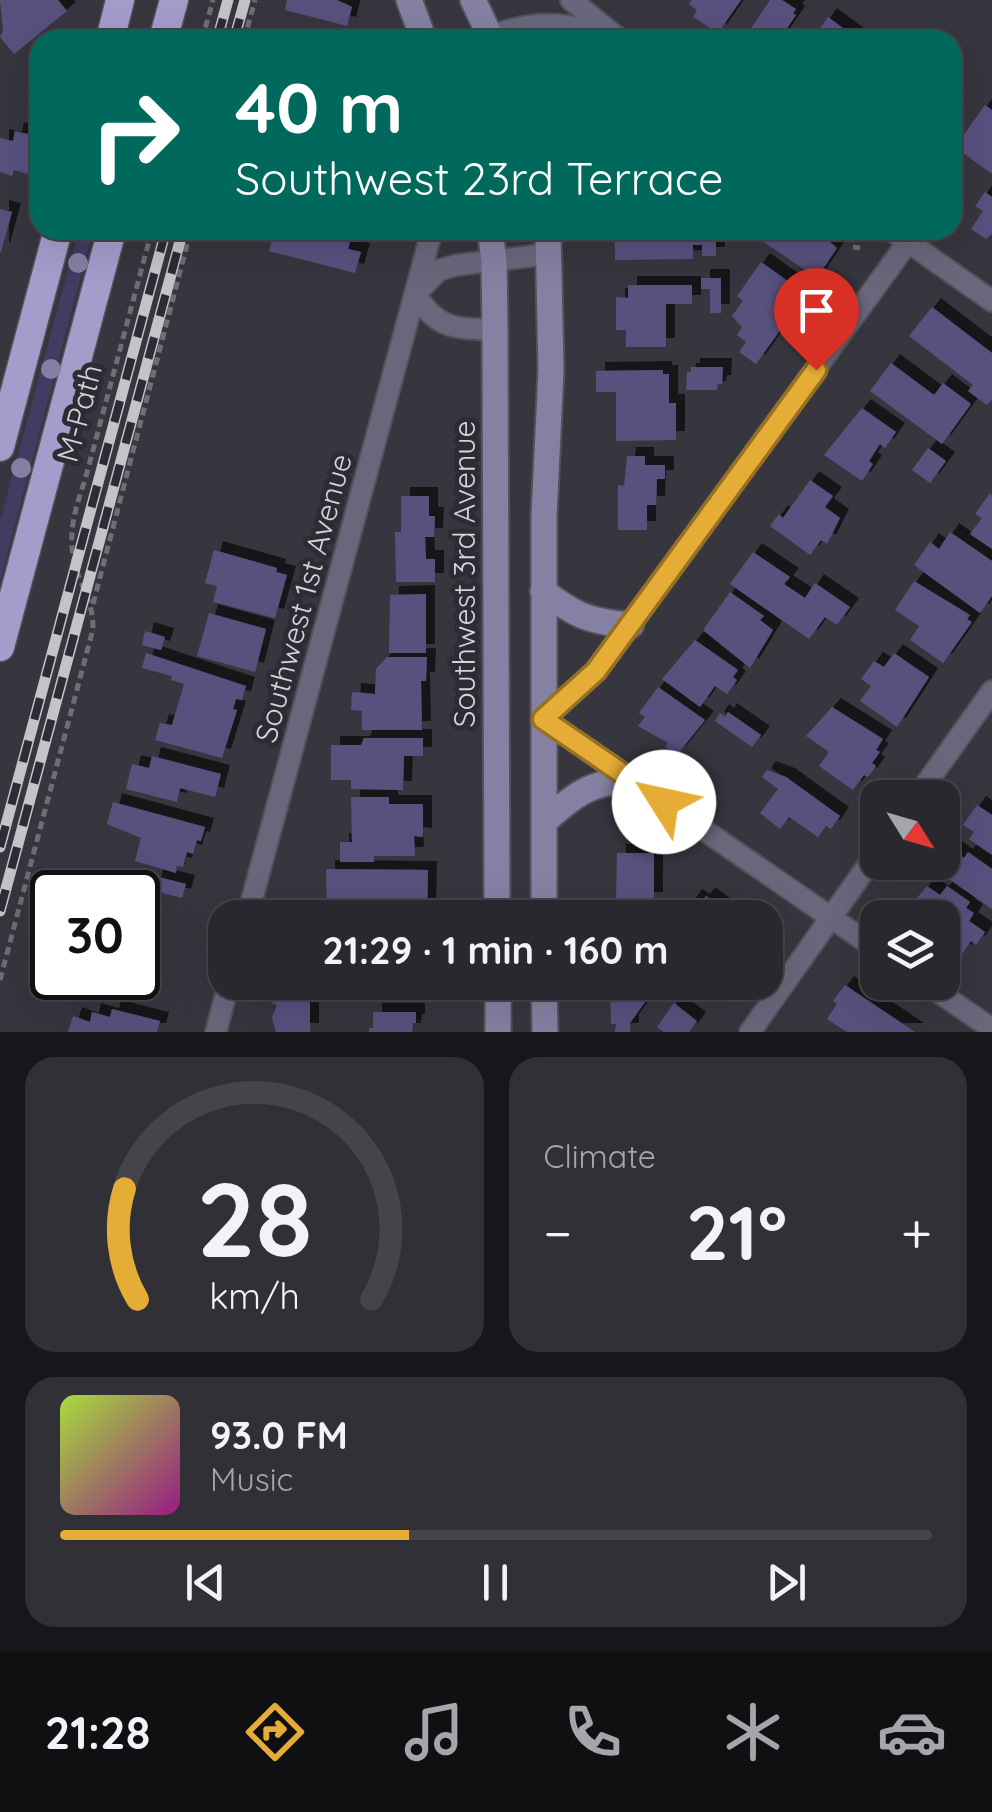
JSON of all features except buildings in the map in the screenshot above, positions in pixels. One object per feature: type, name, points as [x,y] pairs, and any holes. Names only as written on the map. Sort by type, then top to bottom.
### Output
[{"type":"highway","points":[[112,30],[120,0]]},
{"type":"highway","points":[[166,30],[174,0]]},
{"type":"highway","points":[[0,447],[55,240]]},
{"type":"highway","points":[[0,648],[109,240]]},
{"type":"main road","points":[[409,0],[420,30]]},
{"type":"main road","points":[[474,0],[484,30]]},
{"type":"main road","name":"Southwest 3rd Avenue","points":[[491,240],[496,330],[497,900]]},
{"type":"main road","points":[[544,900],[548,242]]},
{"type":"main road","points":[[543,591],[571,612],[604,623],[632,625]]},
{"type":"main road","points":[[497,719],[543,719]]},
{"type":"main road","points":[[544,822],[583,790],[607,782],[632,780]]},
{"type":"main road","points":[[498,1000],[498,1032]]},
{"type":"main road","points":[[544,1000],[544,1032]]},
{"type":"street","points":[[571,0],[605,30]]},
{"type":"street","points":[[504,30],[542,23],[587,30]]},
{"type":"street","name":"Southwest 1st Avenue","points":[[252,900],[429,240]]},
{"type":"street","points":[[860,938],[543,719],[596,671],[632,625],[896,240]]},
{"type":"street","points":[[905,240],[992,301]]},
{"type":"street","points":[[496,330],[444,325],[427,313],[415,294],[439,270],[494,261],[548,242]]},
{"type":"street","points":[[929,780],[992,690]]},
{"type":"street","points":[[750,1032],[860,876]]},
{"type":"street","points":[[216,1032],[224,1000]]},
{"type":"street","points":[[950,1000],[992,1029]]},
{"type":"path","points":[[205,30],[213,0]]},
{"type":"path","points":[[247,30],[255,0]]},
{"type":"path","name":"M-Path","points":[[93,606],[71,550],[71,520],[149,240]]},
{"type":"path","name":"M-Path","points":[[0,980],[89,646],[93,606],[188,240]]},
{"type":"shaded area","points":[[76,240],[90,240],[0,581],[0,521]]},
{"type":"railway","points":[[220,30],[228,0]]},
{"type":"railway","points":[[237,30],[245,0]]},
{"type":"railway","points":[[0,847],[163,240]]},
{"type":"railway","points":[[0,911],[180,240]]},
{"type":"route","points":[[664,802],[543,719],[596,671],[632,625],[816,370]]}]
